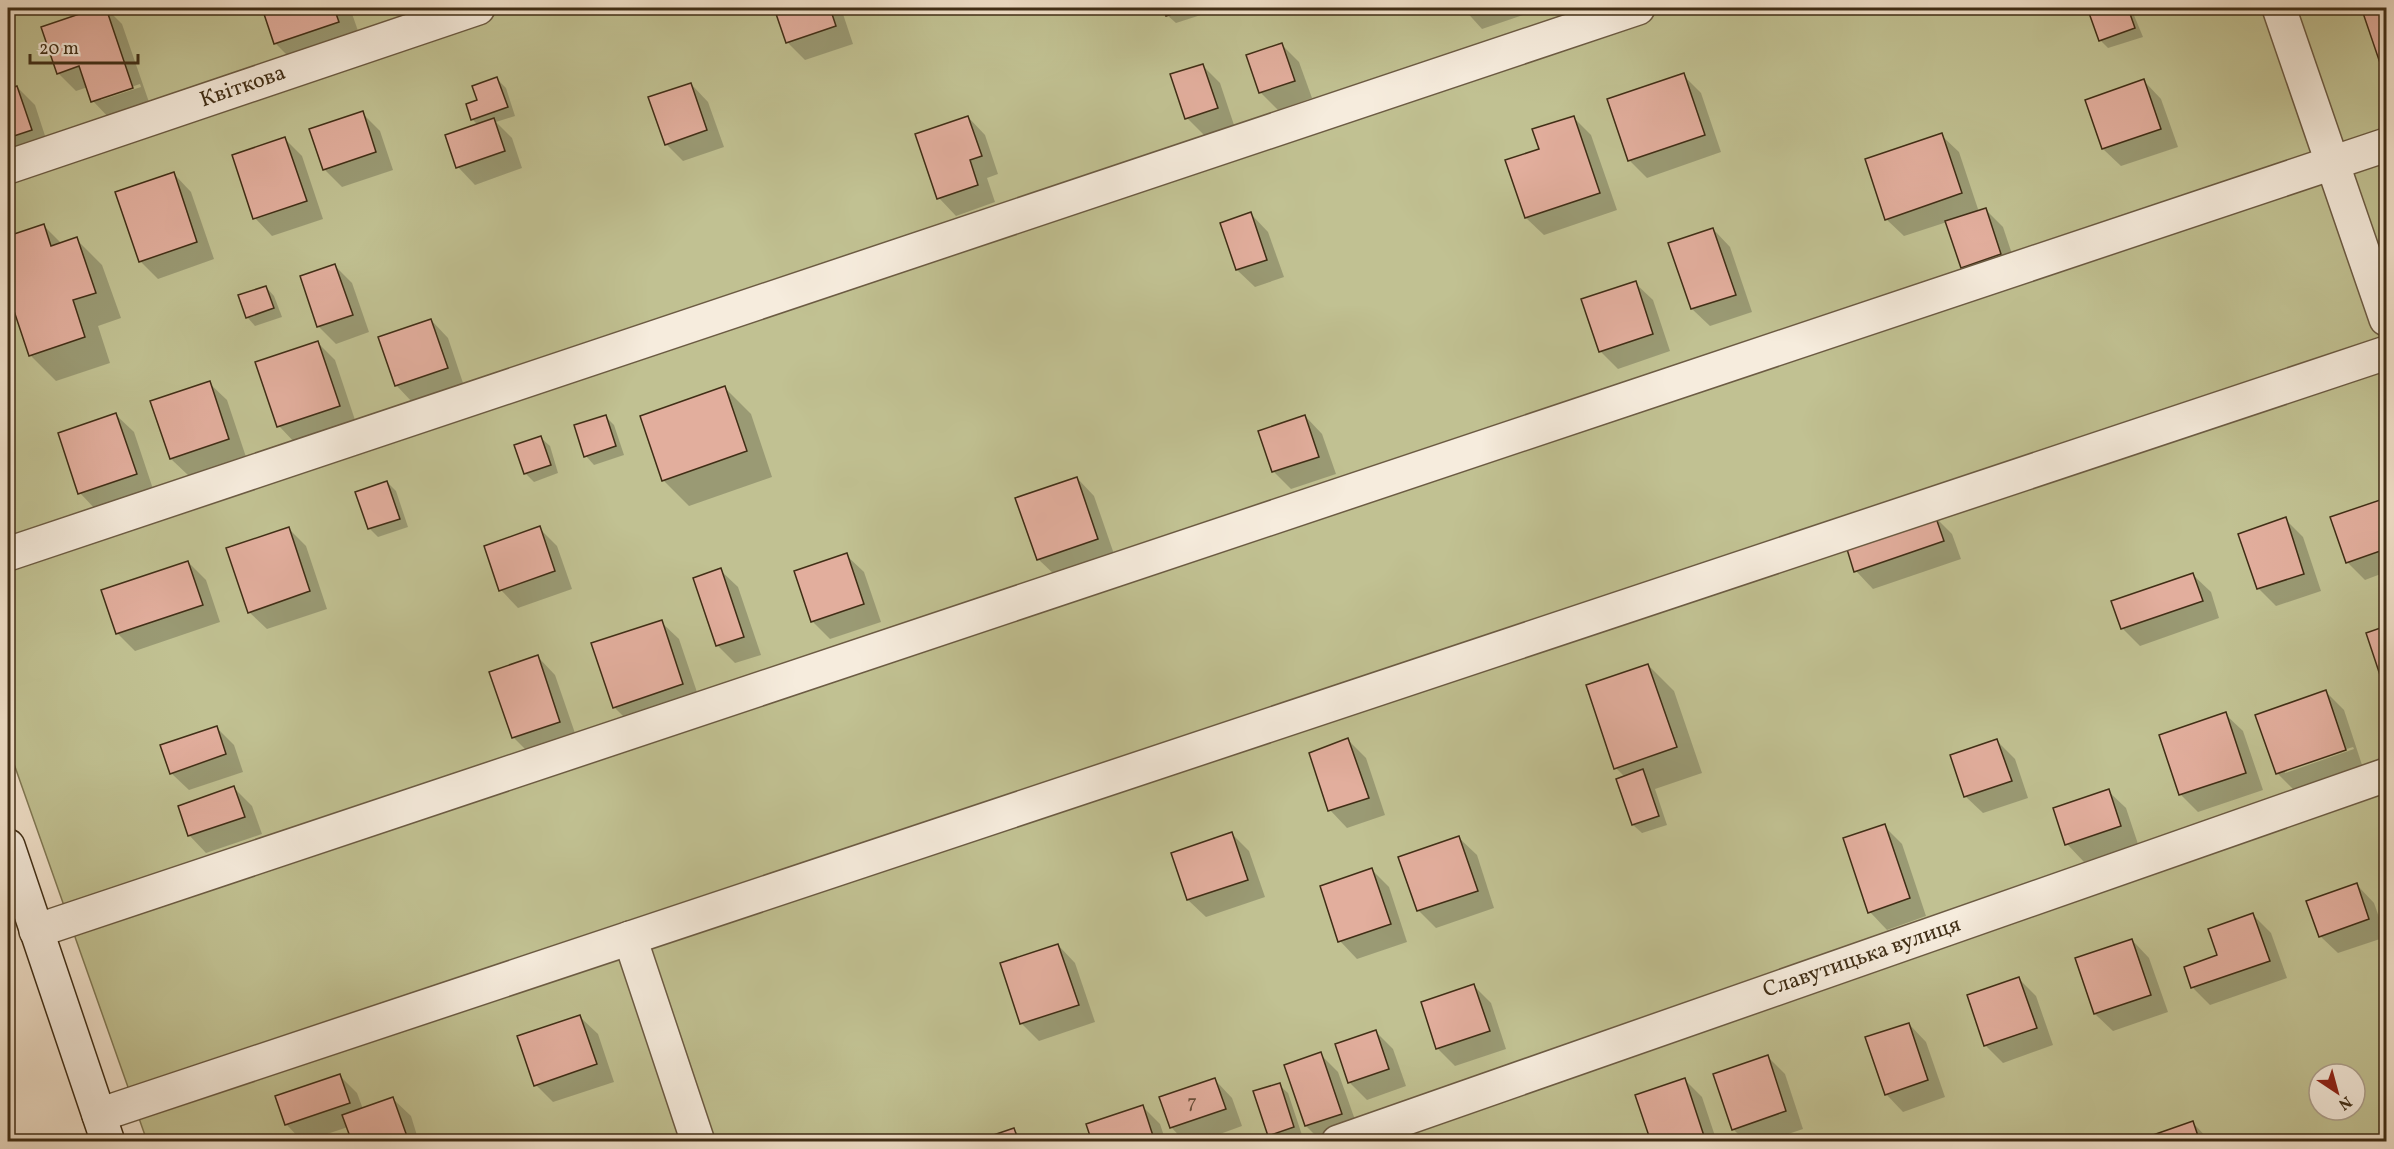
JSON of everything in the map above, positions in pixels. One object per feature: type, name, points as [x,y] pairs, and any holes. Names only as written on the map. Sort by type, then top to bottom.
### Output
[{"type":"street","name":"Квіткова","points":[[8,167],[478,8]]},
{"type":"street","points":[[8,554],[1638,8]]},
{"type":"street","points":[[2279,8],[2386,319]]},
{"type":"street","points":[[36,931],[2386,145]]},
{"type":"street","points":[[8,846],[103,1128],[630,938],[2386,353]]},
{"type":"street","name":"Славутицька вулиця","points":[[1338,1142],[2386,775]]},
{"type":"street","points":[[630,938],[698,1142]]},
{"type":"green space","points":[[8,8],[2386,8],[2386,1141],[147,1141],[8,747]]},
{"type":"building","points":[[97,8],[106,8],[133,88],[91,102],[79,66],[57,74],[41,27]]},
{"type":"building","points":[[262,8],[334,8],[339,22],[274,44]]},
{"type":"building","points":[[774,8],[830,8],[836,26],[786,43]]},
{"type":"building","points":[[1163,8],[1190,8],[1166,16]]},
{"type":"building","points":[[2104,8],[2128,8],[2135,28],[2099,41],[2089,13]]},
{"type":"building","points":[[2386,8],[2386,65],[2381,66],[2362,10]]},
{"type":"building","points":[[1282,43],[1295,81],[1259,93],[1246,55]]},
{"type":"building","points":[[1203,64],[1218,108],[1185,119],[1170,74]]},
{"type":"building","points":[[1684,73],[1705,135],[1628,161],[1607,99]]},
{"type":"building","points":[[497,77],[508,107],[471,120],[466,104],[477,100],[472,86]]},
{"type":"building","points":[[2144,79],[2161,129],[2102,149],[2085,100]]},
{"type":"building","points":[[691,83],[707,130],[665,145],[648,97]]},
{"type":"building","points":[[17,86],[32,130],[8,138],[8,89]]},
{"type":"building","points":[[363,111],[376,152],[323,170],[309,129]]},
{"type":"building","points":[[968,116],[982,156],[970,160],[978,185],[937,199],[915,134]]},
{"type":"building","points":[[1574,116],[1600,193],[1525,218],[1505,160],[1539,149],[1532,129]]},
{"type":"building","points":[[494,118],[505,151],[456,168],[445,135]]},
{"type":"building","points":[[1942,133],[1962,193],[1885,220],[1865,159]]},
{"type":"building","points":[[285,137],[307,201],[253,219],[232,155]]},
{"type":"building","points":[[174,172],[197,242],[139,262],[115,192]]},
{"type":"building","points":[[1986,208],[2001,254],[1961,268],[1945,221]]},
{"type":"building","points":[[1251,212],[1267,260],[1236,270],[1220,223]]},
{"type":"building","points":[[44,224],[51,246],[77,237],[96,293],[73,300],[85,337],[29,356],[8,293],[8,236]]},
{"type":"building","points":[[1713,228],[1736,295],[1691,309],[1668,243]]},
{"type":"building","points":[[335,264],[353,315],[317,327],[300,276]]},
{"type":"building","points":[[1636,281],[1653,334],[1599,352],[1581,299]]},
{"type":"building","points":[[266,286],[274,308],[246,318],[238,295]]},
{"type":"building","points":[[431,319],[448,368],[395,386],[378,337]]},
{"type":"building","points":[[318,341],[340,406],[277,427],[255,362]]},
{"type":"building","points":[[210,381],[229,439],[170,459],[150,401]]},
{"type":"building","points":[[725,386],[747,451],[662,481],[640,416]]},
{"type":"building","points":[[116,413],[137,474],[78,494],[58,433]]},
{"type":"building","points":[[606,415],[616,446],[584,457],[574,425]]},
{"type":"building","points":[[1305,415],[1319,457],[1272,472],[1258,431]]},
{"type":"building","points":[[541,436],[551,465],[524,474],[514,445]]},
{"type":"building","points":[[1077,477],[1098,539],[1037,560],[1015,498]]},
{"type":"building","points":[[387,481],[400,519],[368,529],[355,492]]},
{"type":"building","points":[[2386,498],[2386,549],[2346,563],[2330,517]]},
{"type":"building","points":[[1935,515],[1944,541],[1854,572],[1846,546]]},
{"type":"building","points":[[2286,517],[2304,574],[2257,589],[2238,534]]},
{"type":"building","points":[[540,526],[555,571],[499,591],[484,546]]},
{"type":"building","points":[[289,527],[310,591],[248,613],[226,548]]},
{"type":"building","points":[[847,553],[864,604],[811,622],[794,571]]},
{"type":"building","points":[[188,561],[203,605],[116,634],[101,590]]},
{"type":"building","points":[[721,568],[744,637],[716,646],[693,578]]},
{"type":"building","points":[[2193,573],[2203,601],[2121,629],[2111,601]]},
{"type":"building","points":[[662,620],[683,684],[613,708],[591,643]]},
{"type":"building","points":[[2386,626],[2386,693],[2366,633]]},
{"type":"building","points":[[538,655],[560,722],[512,738],[489,672]]},
{"type":"building","points":[[1648,664],[1677,747],[1614,769],[1586,685]]},
{"type":"building","points":[[2326,690],[2346,750],[2276,774],[2255,715]]},
{"type":"building","points":[[2226,712],[2246,773],[2179,795],[2159,735]]},
{"type":"building","points":[[217,726],[226,754],[170,774],[160,745]]},
{"type":"building","points":[[1348,738],[1369,798],[1328,811],[1309,753]]},
{"type":"building","points":[[1997,739],[2012,781],[1964,797],[1950,755]]},
{"type":"building","points":[[1643,769],[1659,816],[1632,825],[1616,779]]},
{"type":"building","points":[[234,786],[245,817],[188,836],[178,806]]},
{"type":"building","points":[[2109,789],[2121,826],[2065,845],[2053,808]]},
{"type":"building","points":[[1885,824],[1910,898],[1868,913],[1843,838]]},
{"type":"building","points":[[1232,832],[1248,880],[1187,900],[1171,853]]},
{"type":"building","points":[[1459,836],[1478,891],[1417,911],[1398,857]]},
{"type":"building","points":[[1372,868],[1391,924],[1338,942],[1320,886]]},
{"type":"building","points":[[2357,883],[2369,919],[2319,937],[2306,901]]},
{"type":"building","points":[[2253,913],[2270,961],[2191,988],[2184,967],[2217,955],[2208,929]]},
{"type":"building","points":[[2132,939],[2151,995],[2094,1014],[2075,958]]},
{"type":"building","points":[[1058,944],[1079,1005],[1020,1024],[1000,963]]},
{"type":"building","points":[[2019,977],[2037,1028],[1984,1046],[1967,995]]},
{"type":"building","points":[[1474,984],[1490,1031],[1436,1049],[1421,1002]]},
{"type":"building","points":[[580,1015],[597,1064],[534,1086],[517,1036]]},
{"type":"building","points":[[1909,1023],[1928,1080],[1885,1095],[1865,1037]]},
{"type":"building","points":[[1376,1030],[1389,1069],[1348,1083],[1335,1044]]},
{"type":"building","points":[[1321,1052],[1342,1114],[1305,1126],[1284,1065]]},
{"type":"building","points":[[1768,1055],[1786,1111],[1732,1130],[1713,1074]]},
{"type":"building","points":[[340,1074],[350,1103],[285,1125],[275,1096]]},
{"type":"building","points":[[1215,1078],[1226,1109],[1170,1128],[1159,1097]]},
{"type":"building","points":[[1685,1078],[1706,1142],[1651,1142],[1635,1095]]},
{"type":"building","points":[[1280,1083],[1294,1127],[1268,1136],[1253,1091]]},
{"type":"building","points":[[393,1097],[409,1142],[352,1142],[342,1115]]},
{"type":"building","points":[[1143,1105],[1155,1142],[1092,1142],[1086,1124]]},
{"type":"building","points":[[2193,1121],[2200,1142],[2133,1142]]},
{"type":"building","points":[[1014,1128],[1019,1142],[973,1142]]}]
